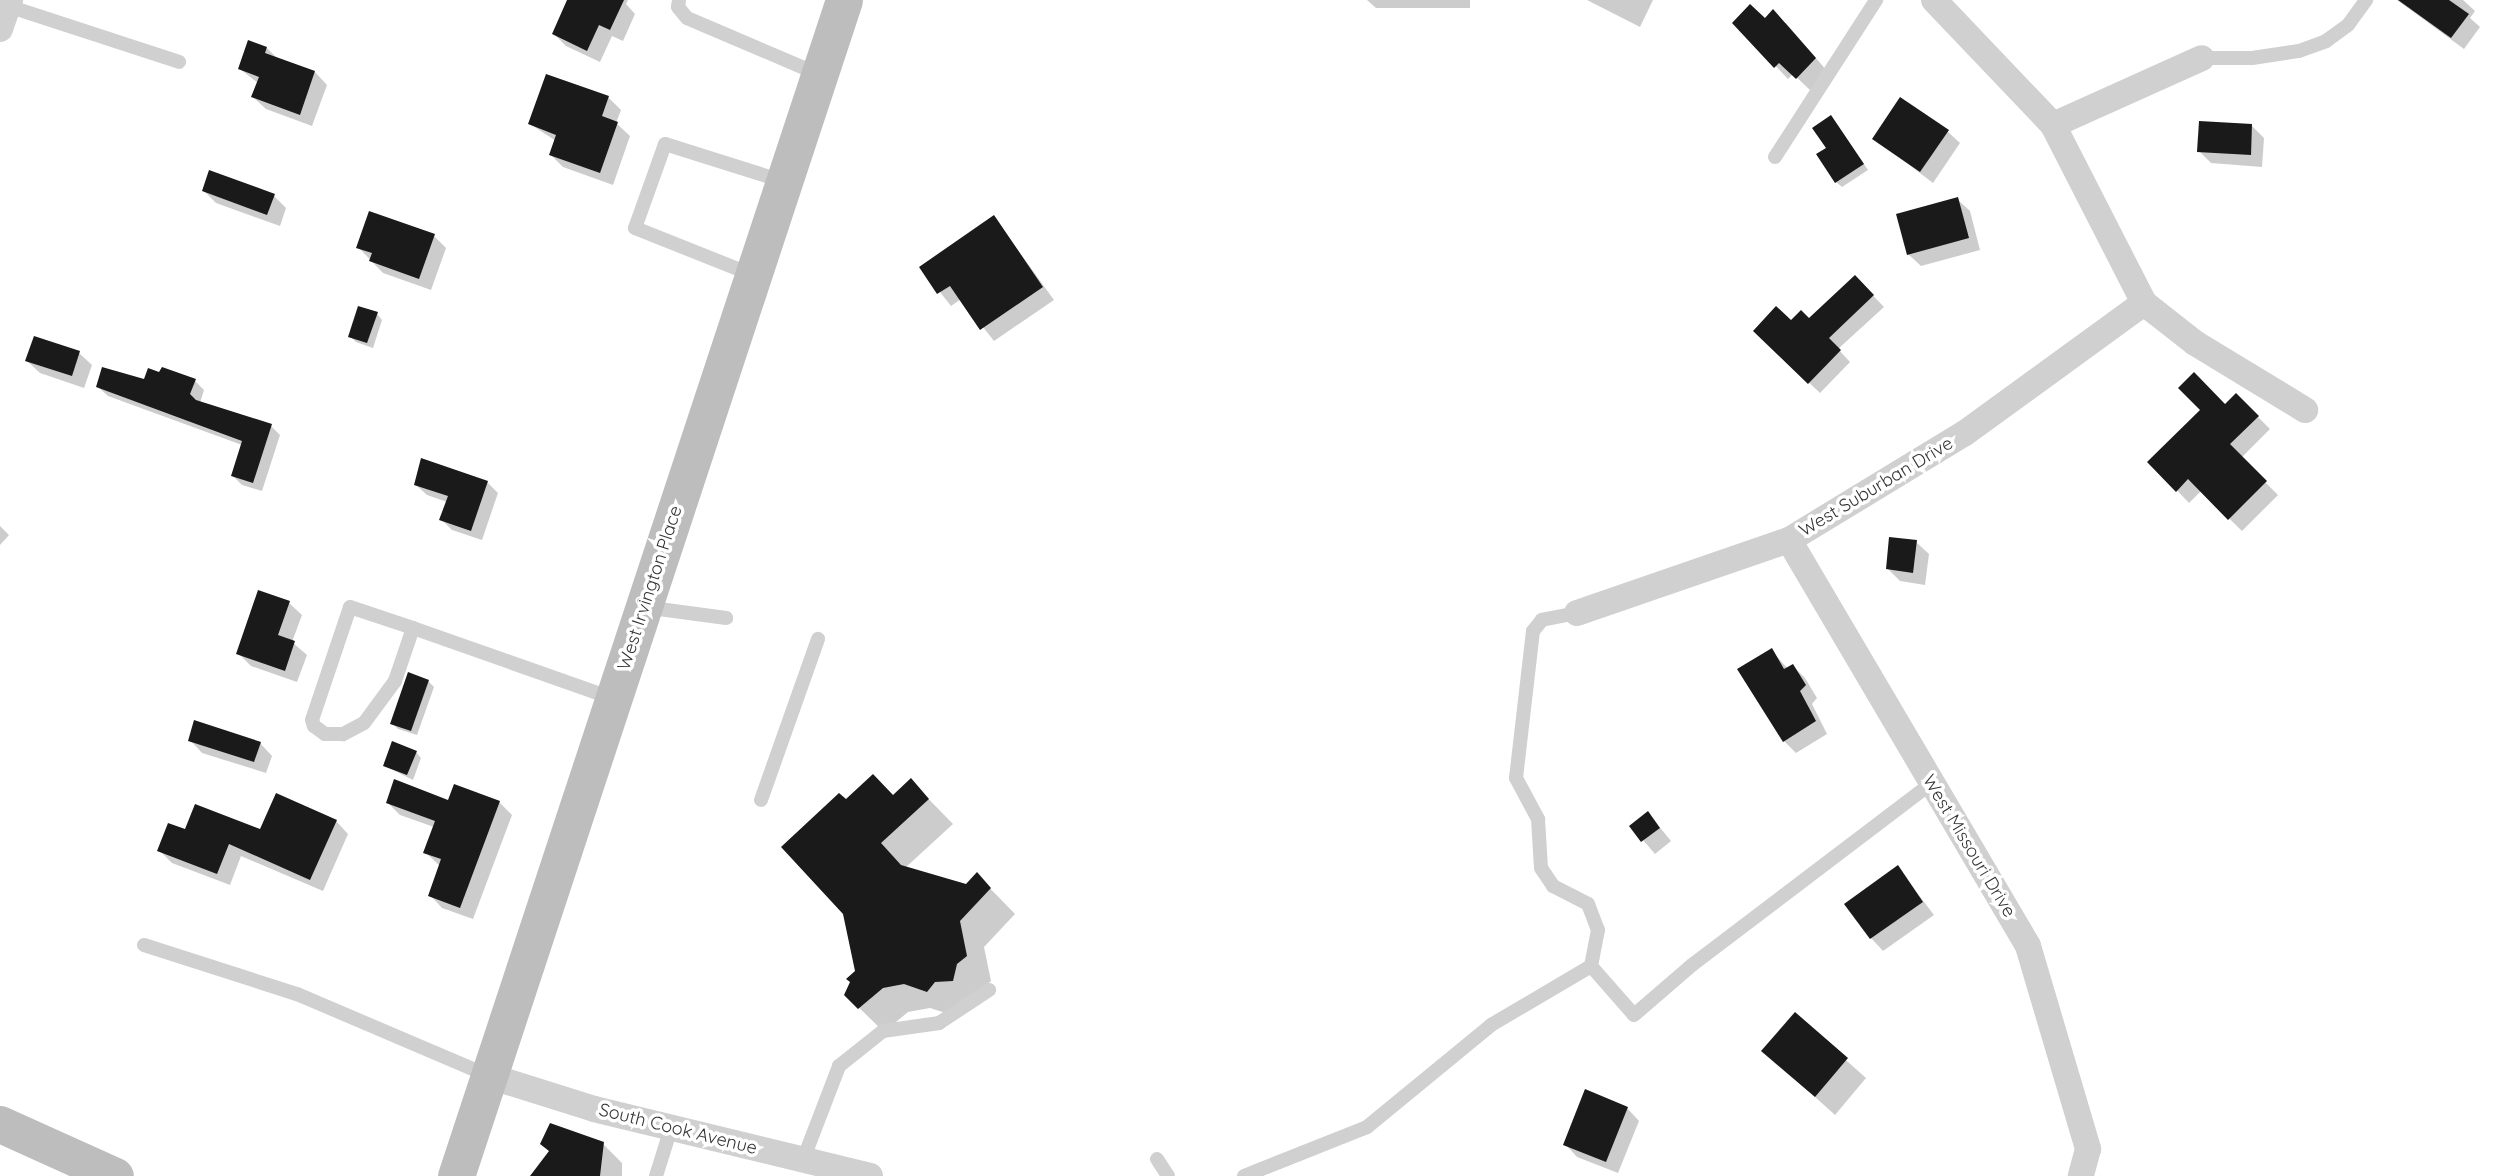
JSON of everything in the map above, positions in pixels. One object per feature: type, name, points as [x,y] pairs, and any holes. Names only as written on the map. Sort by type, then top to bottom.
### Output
[{"type":"street","name":"West Irvington Place","points":[[456,1176],[844,0]]},
{"type":"street","points":[[1936,1],[2053,125],[2144,303],[2195,343],[2305,410]]},
{"type":"street","points":[[2053,125],[2202,58]]},
{"type":"street","name":"West Suburban Drive","points":[[1577,613],[1789,540],[1965,433],[2144,303]]},
{"type":"street","name":"West Missouri Drive","points":[[1789,540],[2028,946],[2088,1149],[2081,1176]]},
{"type":"street","name":"South Cook Avenue","points":[[489,1076],[671,1128],[870,1176]]},
{"type":"street","points":[[0,1124],[115,1176]]},
{"type":"lane","points":[[679,0],[678,7],[687,18],[819,74]]},
{"type":"lane","points":[[1775,157],[1876,0]]},
{"type":"lane","points":[[2202,58],[2252,58],[2299,51],[2326,41],[2348,25],[2366,0]]},
{"type":"lane","points":[[6,12],[178,62]]},
{"type":"lane","points":[[753,275],[635,228],[665,144],[784,182]]},
{"type":"lane","points":[[413,628],[395,681],[364,723],[343,734],[325,734],[314,726],[312,720],[350,607],[413,628],[614,699]]},
{"type":"lane","points":[[644,607],[726,618]]},
{"type":"lane","points":[[1244,1176],[1367,1127],[1491,1025],[1591,966],[1598,930],[1588,904],[1553,886],[1541,869],[1538,819],[1516,778],[1533,631],[1542,620],[1577,613]]},
{"type":"lane","points":[[761,800],[818,639]]},
{"type":"lane","points":[[1591,966],[1634,1015],[1692,965],[1932,783]]},
{"type":"lane","points":[[144,945],[297,994],[489,1076]]},
{"type":"lane","points":[[803,1160],[839,1066],[883,1031],[939,1023],[989,990]]},
{"type":"lane","points":[[656,1176],[671,1128]]},
{"type":"lane","points":[[1157,1159],[1168,1176]]},
{"type":"building","points":[[567,0],[624,0],[610,30],[599,25],[587,51],[552,34]]},
{"type":"building","points":[[2398,0],[2449,0],[2469,14],[2451,38]]},
{"type":"building","points":[[1750,4],[1765,18],[1773,9],[1816,58],[1796,79],[1779,63],[1774,68],[1732,23]]},
{"type":"building","points":[[248,40],[267,47],[265,53],[315,71],[300,115],[251,97],[259,77],[238,69]]},
{"type":"building","points":[[546,74],[609,96],[602,116],[618,122],[600,173],[549,155],[556,135],[528,124]]},
{"type":"building","points":[[1900,97],[1949,130],[1920,172],[1872,139]]},
{"type":"building","points":[[1831,115],[1864,164],[1835,183],[1816,154],[1826,148],[1812,128]]},
{"type":"building","points":[[2199,121],[2252,124],[2251,155],[2197,152]]},
{"type":"building","points":[[209,170],[275,194],[267,215],[202,191]]},
{"type":"building","points":[[1958,197],[1969,238],[1907,255],[1896,214]]},
{"type":"building","points":[[369,211],[435,234],[419,279],[369,261],[372,253],[356,248]]},
{"type":"building","points":[[994,215],[1043,287],[980,330],[950,286],[937,294],[919,267]]},
{"type":"building","points":[[1855,275],[1874,295],[1829,338],[1841,350],[1808,384],[1753,331],[1776,306],[1791,320],[1801,310],[1809,318]]},
{"type":"building","points":[[358,306],[378,312],[367,343],[348,337]]},
{"type":"building","points":[[34,336],[80,351],[72,376],[25,361]]},
{"type":"building","points":[[102,367],[144,379],[148,368],[159,372],[162,367],[196,379],[190,394],[196,400],[272,424],[253,483],[231,476],[242,441],[96,387]]},
{"type":"building","points":[[2194,372],[2225,404],[2236,393],[2259,416],[2230,444],[2267,481],[2228,520],[2188,479],[2176,492],[2147,462],[2200,410],[2178,388]]},
{"type":"building","points":[[421,458],[488,481],[471,531],[439,520],[448,496],[414,485]]},
{"type":"building","points":[[1889,537],[1917,540],[1913,573],[1886,569]]},
{"type":"building","points":[[258,590],[290,601],[278,635],[295,641],[285,671],[236,654]]},
{"type":"building","points":[[1772,648],[1784,669],[1793,664],[1806,685],[1800,691],[1816,721],[1783,742],[1737,669]]},
{"type":"building","points":[[408,672],[429,680],[411,731],[390,724]]},
{"type":"building","points":[[194,720],[261,742],[254,762],[188,741]]},
{"type":"building","points":[[392,741],[417,751],[407,775],[383,766]]},
{"type":"building","points":[[873,774],[893,795],[911,778],[929,799],[881,843],[901,865],[966,884],[977,872],[991,888],[960,921],[967,956],[957,964],[953,981],[935,982],[927,992],[904,984],[883,988],[858,1009],[844,995],[850,982],[846,979],[855,971],[843,914],[781,847],[839,793],[846,799]]},
{"type":"building","points":[[394,779],[448,800],[454,784],[500,801],[460,908],[428,896],[441,859],[423,853],[435,821],[386,803]]},
{"type":"building","points":[[276,793],[337,820],[310,880],[229,844],[217,874],[157,851],[168,823],[185,829],[195,804],[260,829]]},
{"type":"building","points":[[1648,811],[1660,828],[1641,842],[1629,826]]},
{"type":"building","points":[[1898,865],[1923,902],[1870,939],[1844,904]]},
{"type":"building","points":[[1795,1012],[1848,1058],[1815,1097],[1761,1051]]},
{"type":"building","points":[[1585,1089],[1628,1107],[1606,1162],[1563,1145]]},
{"type":"building","points":[[550,1123],[604,1142],[600,1176],[530,1176],[549,1151],[540,1144]]}]
